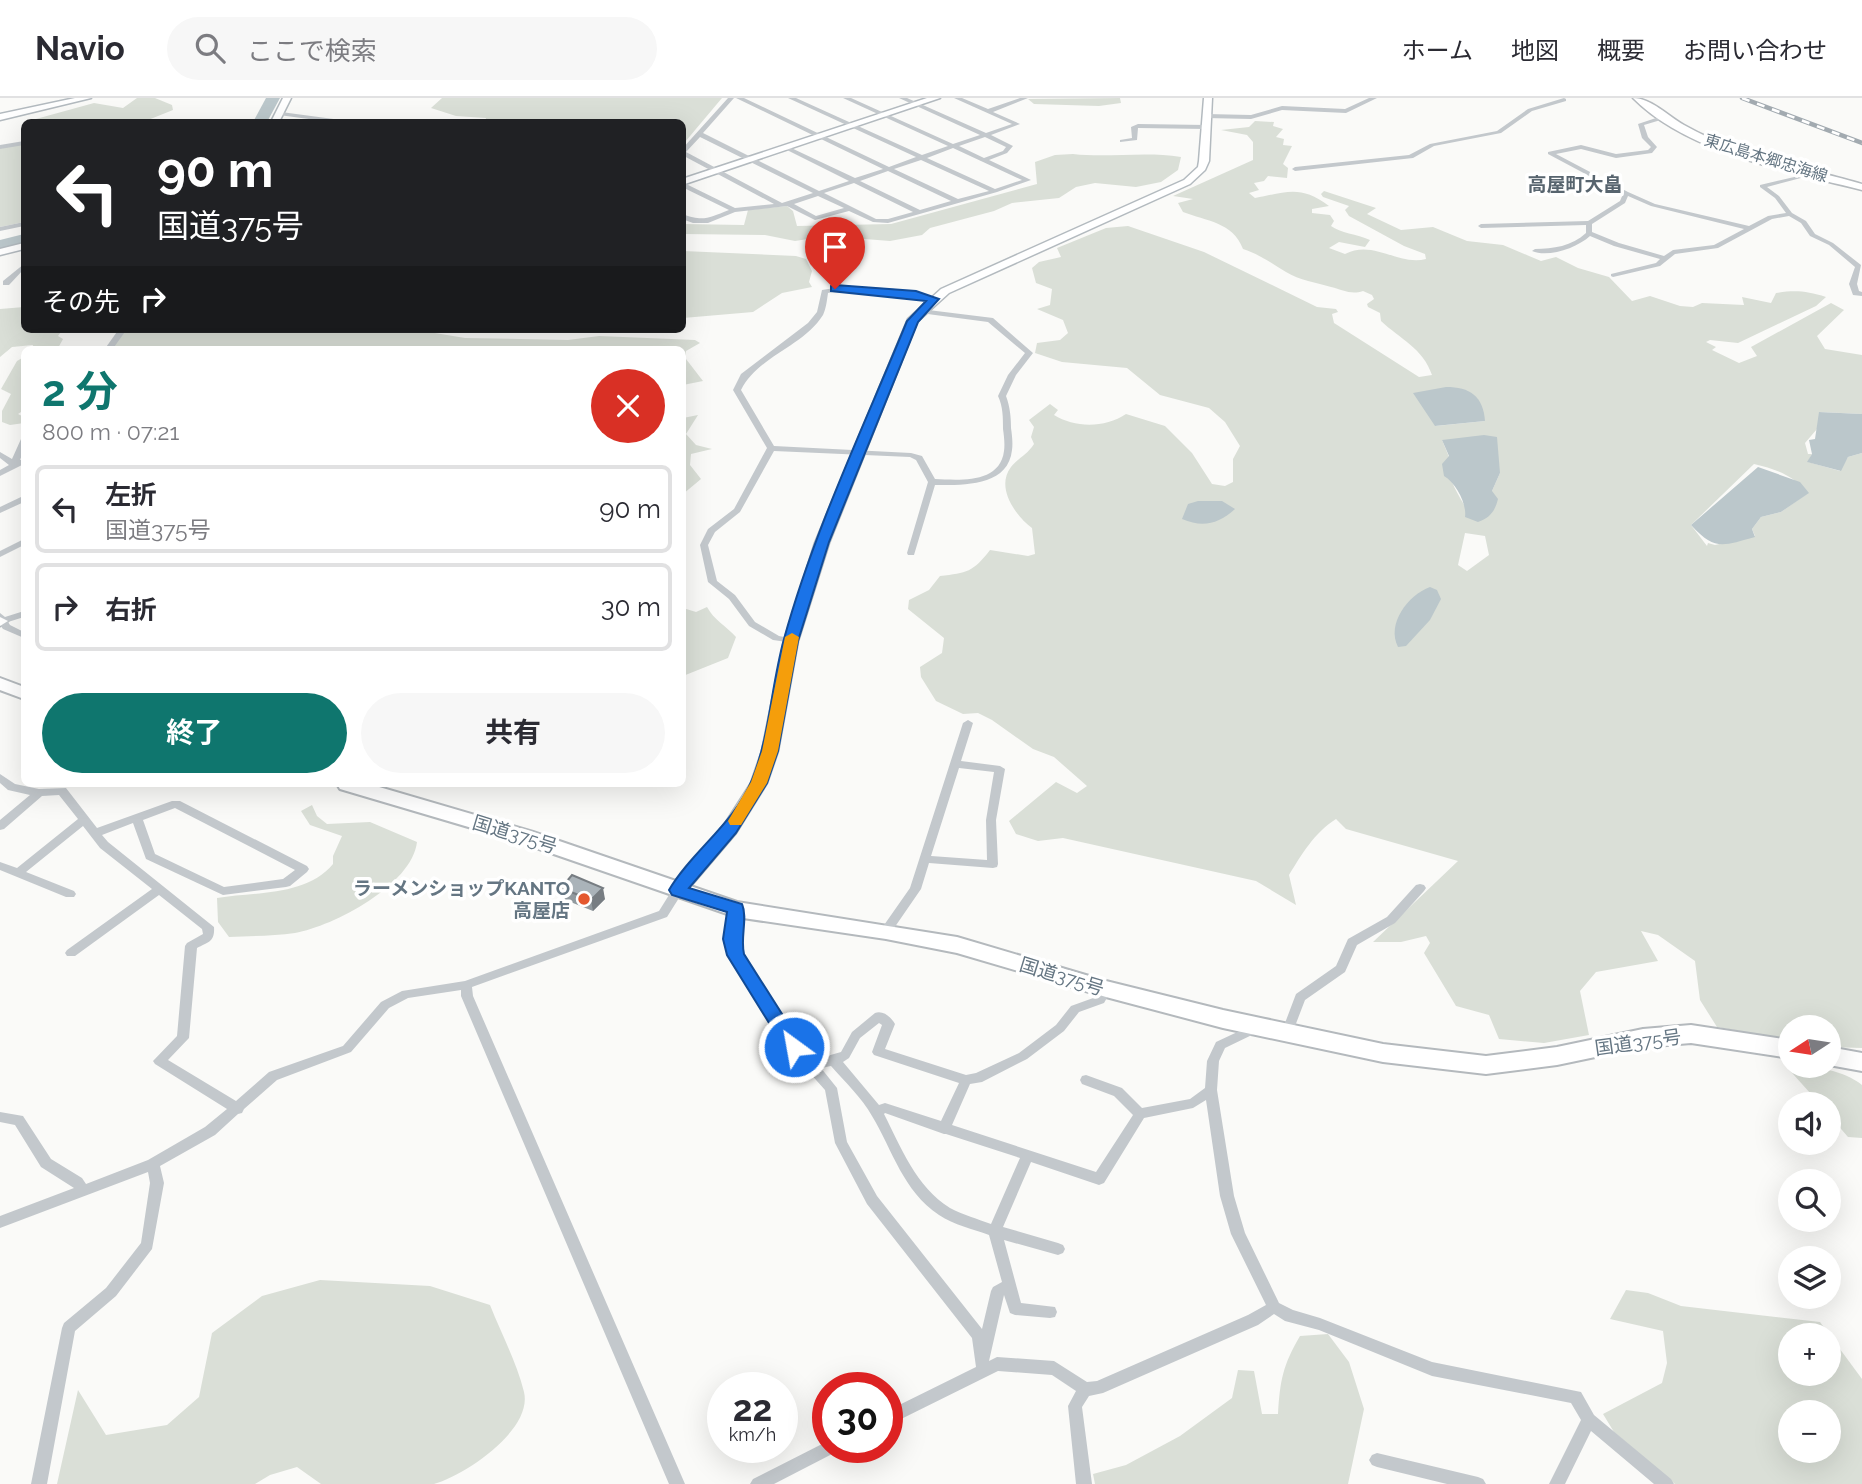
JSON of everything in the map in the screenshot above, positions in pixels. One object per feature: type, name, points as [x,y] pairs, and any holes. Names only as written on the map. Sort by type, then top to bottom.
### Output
[{"type":"highway","points":[[0,684],[21,691]]},
{"type":"highway","name":"国道375号","points":[[357,787],[526,836],[736,909],[886,931],[957,945],[1105,989],[1383,1053],[1486,1065],[1557,1056],[1643,1038],[1691,1034],[1778,1047]]},
{"type":"highway","points":[[1841,1058],[1862,1062]]},
{"type":"main road","name":"東広島本郷忠海線","points":[[1638,98],[1662,118],[1727,149],[1862,187]]},
{"type":"street","points":[[0,117],[87,98]]},
{"type":"street","points":[[278,118],[287,98]]},
{"type":"street","points":[[686,149],[731,98]]},
{"type":"street","points":[[739,98],[958,202]]},
{"type":"street","points":[[792,98],[995,191]]},
{"type":"street","points":[[699,134],[875,221],[888,221],[1028,180],[846,98]]},
{"type":"street","points":[[902,98],[1007,142],[1010,149],[984,160]]},
{"type":"street","points":[[686,181],[936,98]]},
{"type":"street","points":[[686,218],[692,221],[708,221],[734,210],[785,204],[1017,124],[957,98]]},
{"type":"street","points":[[989,111],[1015,99],[1025,98]]},
{"type":"street","points":[[0,1222],[153,1164],[210,1131],[273,1076],[347,1049],[385,1006],[406,994],[466,985],[663,914],[678,890],[730,829],[759,783],[770,751],[791,641],[822,542],[856,452],[912,321],[933,299],[957,285],[1187,182],[1202,168],[1204,161],[1208,98]]},
{"type":"street","points":[[1122,141],[1135,139],[1134,127],[1138,126],[1251,117],[1282,108],[1346,111],[1374,98]]},
{"type":"street","points":[[1294,169],[1411,157],[1432,145],[1499,132],[1530,110],[1564,99]]},
{"type":"street","points":[[1662,118],[1641,124],[1645,138],[1654,147],[1650,152],[1616,156],[1581,147],[1550,153],[1653,205],[1749,228]]},
{"type":"street","points":[[0,147],[21,144]]},
{"type":"street","points":[[785,147],[919,212]]},
{"type":"street","points":[[686,155],[815,218],[849,209]]},
{"type":"street","points":[[1814,173],[1762,186],[1777,197],[1790,214],[1804,222],[1812,236],[1831,244],[1859,266],[1853,284],[1856,293],[1862,294]]},
{"type":"street","points":[[686,185],[734,210]]},
{"type":"street","points":[[1481,226],[1589,223],[1623,202],[1626,193]]},
{"type":"street","points":[[1613,275],[1658,265],[1663,258],[1680,250],[1716,247],[1770,217],[1790,214]]},
{"type":"street","points":[[1535,251],[1581,242],[1589,233],[1589,223]]},
{"type":"street","points":[[0,229],[21,225]]},
{"type":"street","points":[[1589,233],[1613,244],[1631,246],[1663,258]]},
{"type":"street","points":[[0,252],[21,247]]},
{"type":"street","points":[[3,283],[21,268]]},
{"type":"street","points":[[3,283],[21,281]]},
{"type":"street","points":[[771,448],[741,400],[738,384],[744,376],[811,325],[821,312],[825,292],[842,288],[933,299]]},
{"type":"street","points":[[920,311],[990,320],[1029,353],[1012,375],[1002,396],[1009,412],[1008,432],[1012,447],[999,472],[978,482],[932,482]]},
{"type":"street","points":[[771,448],[917,456],[932,482],[911,553]]},
{"type":"street","points":[[771,448],[737,510],[711,531],[704,545],[713,582],[732,597],[751,624],[776,638],[791,641]]},
{"type":"street","points":[[14,465],[21,449]]},
{"type":"street","points":[[0,454],[14,465]]},
{"type":"street","points":[[0,473],[21,462]]},
{"type":"street","points":[[0,510],[21,500]]},
{"type":"street","points":[[0,554],[21,544]]},
{"type":"street","points":[[0,622],[21,615]]},
{"type":"street","points":[[0,616],[0,622]]},
{"type":"street","points":[[0,622],[21,633]]},
{"type":"street","points":[[886,931],[915,889],[968,723]]},
{"type":"street","points":[[925,859],[993,864],[991,820],[1000,769],[955,764]]},
{"type":"street","points":[[0,778],[12,787],[39,793],[62,791],[104,845],[208,927],[209,936],[191,946],[183,1038],[159,1061],[238,1109]]},
{"type":"street","points":[[0,826],[39,793]]},
{"type":"street","points":[[95,833],[176,804],[303,869],[286,883],[223,891],[150,856],[137,818]]},
{"type":"street","points":[[18,873],[85,819]]},
{"type":"street","points":[[0,866],[70,894]]},
{"type":"street","points":[[1288,1031],[1300,997],[1341,969],[1352,942],[1391,919],[1420,888]]},
{"type":"street","points":[[71,953],[159,889]]},
{"type":"street","points":[[736,909],[732,939],[736,955],[808,1066],[824,1078],[831,1088],[841,1143],[872,1200],[979,1336],[983,1364]]},
{"type":"street","points":[[466,985],[467,996],[677,1484]]},
{"type":"street","points":[[808,1066],[845,1055],[856,1035],[879,1016],[889,1024],[878,1052],[966,1080],[978,1078],[1023,1056],[1060,1028],[1075,1009],[1100,1000],[1105,989]]},
{"type":"street","points":[[1255,1025],[1252,1030],[1220,1045],[1213,1061],[1211,1090],[1227,1196],[1238,1234],[1274,1307],[1290,1316],[1320,1324],[1432,1369],[1576,1397],[1589,1420],[1666,1484]]},
{"type":"street","points":[[834,1060],[876,1111],[907,1171],[928,1199],[946,1212],[996,1231],[1058,1249]]},
{"type":"street","points":[[944,1129],[966,1080]]},
{"type":"street","points":[[1086,1080],[1118,1092],[1140,1114]]},
{"type":"street","points":[[876,1111],[885,1108],[1099,1180],[1140,1114],[1193,1103],[1211,1090]]},
{"type":"street","points":[[0,1117],[19,1120],[46,1163],[77,1182],[83,1191]]},
{"type":"street","points":[[1027,1156],[996,1231],[1014,1309],[1050,1312]]},
{"type":"street","points":[[39,1484],[69,1328],[111,1292],[147,1245],[156,1183],[153,1164]]},
{"type":"street","points":[[983,1364],[998,1291],[1010,1285]]},
{"type":"street","points":[[903,1410],[983,1364],[1054,1368],[1085,1389],[1097,1388],[1253,1320],[1274,1307]]},
{"type":"street","points":[[1084,1484],[1075,1406],[1085,1389]]},
{"type":"street","points":[[1557,1484],[1589,1420]]},
{"type":"street","points":[[758,1484],[812,1457]]},
{"type":"street","points":[[1377,1460],[1478,1484]]},
{"type":"shaded area","points":[[137,98],[155,98],[172,105],[173,110],[150,119],[36,119],[94,103],[123,108]]},
{"type":"shaded area","points":[[442,98],[722,98],[686,141],[686,119],[486,119],[456,116],[431,108]]},
{"type":"shaded area","points":[[1120,98],[1121,103],[1099,106],[1034,104],[1028,99]]},
{"type":"shaded area","points":[[1255,121],[1274,122],[1273,126],[1283,129],[1276,137],[1284,139],[1283,145],[1292,146],[1283,164],[1288,168],[1287,178],[1268,176],[1264,181],[1254,183],[1259,190],[1249,193],[1255,198],[1294,192],[1319,199],[1329,206],[1312,209],[1312,213],[1330,215],[1334,221],[1331,226],[1370,240],[1365,247],[1339,242],[1329,248],[1345,254],[1366,249],[1405,259],[1426,259],[1425,254],[1404,246],[1349,216],[1345,210],[1349,206],[1323,197],[1321,194],[1324,191],[1376,208],[1367,214],[1401,230],[1433,227],[1467,241],[1503,245],[1541,261],[1556,257],[1578,268],[1609,277],[1632,301],[1650,296],[1680,306],[1693,307],[1702,303],[1744,305],[1742,297],[1771,303],[1776,293],[1789,292],[1807,292],[1826,297],[1816,306],[1738,343],[1710,340],[1706,342],[1716,347],[1712,350],[1739,363],[1757,356],[1751,347],[1831,303],[1844,310],[1817,336],[1825,349],[1862,355],[1862,414],[1820,412],[1817,429],[1805,443],[1808,454],[1812,454],[1808,462],[1840,471],[1848,457],[1862,453],[1862,1048],[1841,1047],[1841,1015],[1778,1015],[1778,1038],[1717,1027],[1700,1000],[1695,961],[1658,935],[1641,931],[1658,961],[1596,972],[1580,991],[1589,1035],[1544,1043],[1499,1039],[1489,1015],[1456,1006],[1424,953],[1430,943],[1426,936],[1401,942],[1373,942],[1458,861],[1346,829],[1336,819],[1315,837],[1289,875],[1296,905],[1256,881],[1063,838],[1038,841],[1016,834],[1009,821],[1056,782],[1077,793],[1087,786],[1054,757],[1033,749],[992,720],[978,713],[963,714],[936,701],[921,677],[920,667],[942,653],[944,638],[908,609],[909,600],[929,590],[940,576],[974,567],[990,550],[1028,556],[1035,554],[1032,528],[1014,509],[1005,484],[1011,467],[1034,444],[1031,437],[1034,427],[1029,420],[1050,404],[1058,410],[1054,415],[1080,424],[1100,424],[1126,414],[1165,426],[1192,453],[1212,484],[1225,486],[1233,482],[1233,459],[1240,446],[1225,422],[1209,408],[1160,395],[1127,368],[1062,362],[1035,353],[1037,343],[1060,340],[1068,333],[1063,320],[1037,309],[1050,305],[1052,289],[1036,283],[1032,268],[1039,262],[1061,257],[1057,248],[1106,228],[1128,226],[1204,252],[1317,307],[1336,309],[1338,312],[1332,314],[1334,323],[1419,377],[1432,375],[1417,351],[1381,321],[1380,313],[1368,307],[1367,304],[1374,299],[1372,295],[1363,291],[1347,292],[1291,275],[1243,249],[1233,233],[1226,228],[1183,212],[1178,203],[1193,199],[1173,196],[1253,160],[1253,142],[1247,135],[1221,130],[1249,127]],"holes":[[[1414,393],[1485,421],[1436,426]],[[1442,440],[1500,473],[1492,491],[1466,508],[1450,476],[1449,457]],[[1754,464],[1784,474],[1808,493],[1781,512],[1761,517],[1752,529],[1755,536],[1715,545],[1708,543],[1707,546],[1691,525]],[[1465,533],[1485,536],[1489,555],[1467,571],[1458,565]]]},
{"type":"shaded area","points":[[21,144],[21,223],[0,227],[0,148]]},
{"type":"shaded area","points":[[1055,155],[1181,157],[1178,170],[1161,182],[1136,187],[1095,183],[1076,187],[1059,198],[1012,203],[994,211],[930,228],[922,235],[890,241],[827,236],[795,241],[765,235],[686,234],[686,224],[744,225],[748,210],[787,206],[793,211],[797,226],[891,224],[1037,184],[1035,162]]},
{"type":"shaded area","points":[[686,251],[796,256],[806,259],[812,271],[809,282],[812,287],[782,293],[753,312],[686,318]]},
{"type":"shaded area","points":[[21,307],[21,333],[60,333],[58,336],[63,339],[59,346],[12,347],[0,357],[0,309]]},
{"type":"shaded area","points":[[121,333],[435,333],[465,338],[568,340],[599,336],[695,340],[700,343],[686,351],[686,346],[112,346]]},
{"type":"shaded area","points":[[21,359],[21,412],[18,414],[21,416],[21,423],[10,425],[2,422],[2,411],[11,394],[1,389]]},
{"type":"shaded area","points":[[686,359],[703,381],[686,384]]},
{"type":"shaded area","points":[[1446,387],[1462,389],[1474,395],[1484,412],[1485,421],[1435,426],[1413,393]]},
{"type":"shaded area","points":[[1819,412],[1862,414],[1862,453],[1848,457],[1841,471],[1807,462],[1812,454],[1809,440],[1815,439]]},
{"type":"shaded area","points":[[698,415],[686,434],[686,417]]},
{"type":"shaded area","points":[[686,434],[696,445],[712,449],[691,454],[690,465],[701,479],[686,492]]},
{"type":"shaded area","points":[[1484,435],[1497,437],[1500,473],[1492,491],[1498,499],[1495,507],[1489,516],[1478,522],[1465,517],[1460,494],[1444,476],[1442,464],[1449,456],[1442,440]]},
{"type":"shaded area","points":[[1758,467],[1800,482],[1809,493],[1781,512],[1761,517],[1752,529],[1755,537],[1727,544],[1713,543],[1706,539],[1691,525]]},
{"type":"shaded area","points":[[1198,501],[1222,501],[1235,509],[1210,523],[1182,519],[1188,504]]},
{"type":"shaded area","points":[[1430,587],[1437,590],[1441,599],[1430,620],[1406,646],[1398,647],[1395,629],[1401,611],[1414,597]]},
{"type":"shaded area","points":[[707,607],[736,637],[728,658],[686,675],[686,609],[696,612]]},
{"type":"shaded area","points":[[312,805],[317,816],[327,824],[370,822],[417,842],[412,858],[386,888],[369,901],[330,922],[295,933],[229,937],[218,922],[217,898],[295,887],[309,882],[333,864],[333,856],[342,836],[310,825],[301,811]]},
{"type":"shaded area","points":[[1841,1074],[1862,1085],[1862,1138],[1848,1137],[1841,1129],[1841,1092],[1809,1092],[1797,1078],[1841,1078]]},
{"type":"shaded area","points":[[320,1280],[430,1286],[490,1305],[524,1392],[524,1406],[508,1435],[478,1461],[434,1484],[321,1484],[297,1467],[270,1475],[255,1484],[57,1484],[78,1390],[106,1435],[167,1425],[199,1397],[212,1333],[262,1296]]},
{"type":"shaded area","points":[[1626,1290],[1648,1293],[1681,1306],[1820,1322],[1778,1323],[1778,1386],[1841,1386],[1841,1350],[1862,1379],[1862,1484],[1675,1484],[1614,1432],[1603,1414],[1662,1383],[1667,1363],[1663,1331],[1610,1319]]},
{"type":"shaded area","points":[[1328,1334],[1349,1362],[1364,1409],[1348,1484],[1095,1484],[1093,1474],[1126,1465],[1180,1436],[1232,1398],[1238,1370],[1254,1371],[1262,1414],[1278,1414],[1283,1373],[1300,1336]]},
{"type":"building","points":[[572,875],[603,888],[591,900],[561,888]]},
{"type":"waterway","points":[[262,119],[273,98]]},
{"type":"waterway","points":[[0,245],[21,240]]},
{"type":"railway","points":[[1742,98],[1862,143]]},
{"type":"slow traffic","points":[[736,821],[759,783],[770,751],[792,637]]},
{"type":"place","name":"ラーメンショップKANTO 高屋店","points":[[584,899]]},
{"type":"district","name":"高屋町大畠","points":[[1575,184]]},
{"type":"route","points":[[794,1047],[736,955],[732,939],[736,909],[678,890],[730,829],[759,783],[770,751],[791,641],[822,542],[856,452],[912,321],[933,299],[916,295],[835,289]]}]
